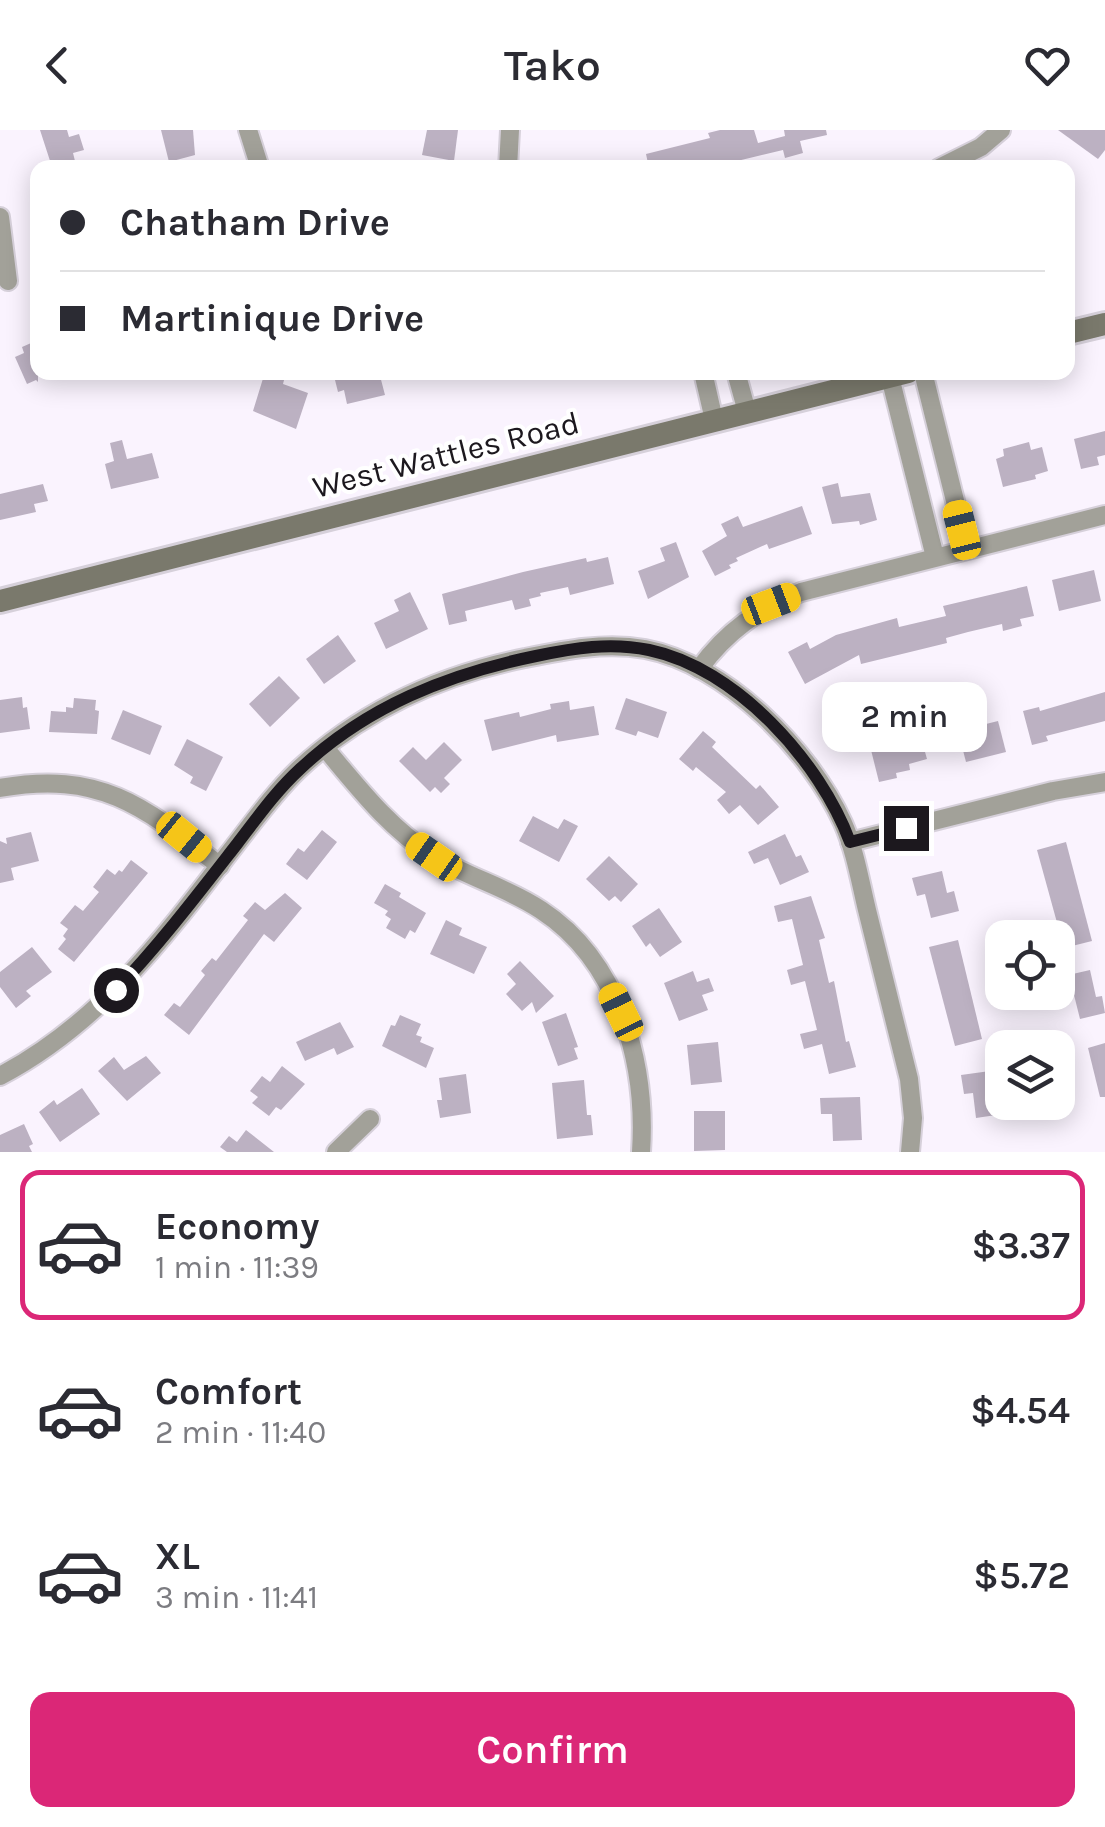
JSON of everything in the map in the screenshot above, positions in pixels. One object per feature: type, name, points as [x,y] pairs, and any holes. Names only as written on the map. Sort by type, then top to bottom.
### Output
[{"type":"street","points":[[248,130],[257,160]]},
{"type":"street","points":[[508,160],[510,130]]},
{"type":"street","points":[[955,160],[981,147],[1001,130]]},
{"type":"street","points":[[0,218],[8,281]]},
{"type":"street","points":[[1075,331],[1105,324]]},
{"type":"street","points":[[705,380],[714,420]]},
{"type":"street","points":[[738,380],[747,412]]},
{"type":"street","name":"West Wattles Road","points":[[0,601],[878,380]]},
{"type":"street","points":[[900,380],[935,557]]},
{"type":"street","points":[[925,380],[967,549]]},
{"type":"street","points":[[699,669],[742,622],[771,604],[822,585],[1105,514]]},
{"type":"street","points":[[0,1076],[55,1042],[116,990],[280,789],[325,748],[378,711],[446,679],[517,660],[581,647],[623,646],[662,653],[714,677],[788,740],[824,788],[850,842],[909,1079],[913,1118],[910,1152]]},
{"type":"street","points":[[325,748],[401,834],[434,857],[544,912],[592,959],[621,1012],[632,1045],[640,1081],[641,1152]]},
{"type":"street","points":[[0,788],[53,782],[117,796],[163,820],[220,866]]},
{"type":"street","points":[[850,842],[1053,791],[1104,787]]},
{"type":"street","points":[[336,1152],[370,1120]]},
{"type":"building","points":[[40,130],[67,130],[69,137],[79,134],[84,150],[73,153],[75,160],[50,160]]},
{"type":"building","points":[[161,130],[193,130],[195,155],[168,160]]},
{"type":"building","points":[[427,130],[458,130],[454,160],[422,155]]},
{"type":"building","points":[[754,130],[758,143],[785,136],[784,130],[826,130],[827,135],[800,141],[803,153],[785,158],[783,150],[741,160],[647,160],[646,154],[710,138],[708,133]]},
{"type":"building","points":[[1058,130],[1105,130],[1105,150],[1098,159]]},
{"type":"building","points":[[30,344],[30,380],[36,380],[27,384],[15,357],[24,353],[22,347]]},
{"type":"building","points":[[263,380],[284,380],[283,384],[308,393],[296,429],[253,411]]},
{"type":"building","points":[[335,380],[381,380],[385,395],[347,404],[344,390],[338,392]]},
{"type":"building","points":[[1105,431],[1105,455],[1097,457],[1099,465],[1081,469],[1074,439]]},
{"type":"building","points":[[122,440],[127,459],[152,453],[159,478],[111,489],[105,464],[114,461],[110,443]]},
{"type":"building","points":[[1029,442],[1031,450],[1042,447],[1048,471],[1035,475],[1036,479],[1003,487],[996,459],[1004,456],[1003,449]]},
{"type":"building","points":[[838,483],[841,497],[870,493],[877,520],[860,525],[859,521],[832,524],[822,487]]},
{"type":"building","points":[[43,484],[48,501],[34,504],[36,512],[0,520],[0,494]]},
{"type":"building","points":[[802,506],[812,534],[769,549],[767,544],[736,558],[738,561],[729,565],[731,568],[715,576],[702,551],[727,536],[721,524],[738,516],[743,527]]},
{"type":"building","points":[[676,542],[689,577],[648,599],[638,571],[665,561],[660,548]]},
{"type":"building","points":[[608,557],[614,584],[570,595],[568,587],[540,593],[541,596],[529,599],[531,606],[515,610],[512,600],[465,611],[467,621],[449,625],[442,594],[523,572]]},
{"type":"building","points":[[1094,570],[1101,601],[1059,611],[1052,580]]},
{"type":"building","points":[[1027,586],[1034,616],[1020,619],[1022,626],[1003,631],[1002,624],[968,632],[946,638],[947,643],[861,664],[859,655],[805,684],[788,652],[807,642],[810,649],[836,635],[897,618],[899,627],[946,616],[943,606]]},
{"type":"building","points":[[410,592],[428,629],[386,649],[374,623],[399,611],[394,600]]},
{"type":"building","points":[[338,635],[356,661],[324,684],[306,659]]},
{"type":"building","points":[[279,676],[300,698],[270,727],[249,704]]},
{"type":"building","points":[[1105,692],[1105,721],[1046,736],[1048,741],[1032,745],[1023,711],[1039,707],[1040,711]]},
{"type":"building","points":[[22,697],[30,729],[0,733],[0,700]]},
{"type":"building","points":[[74,698],[96,700],[97,734],[49,732],[51,711],[66,712],[66,707],[73,708]]},
{"type":"building","points":[[626,698],[667,712],[658,738],[615,729]]},
{"type":"building","points":[[569,701],[570,710],[594,706],[599,735],[557,742],[556,735],[492,751],[484,720],[519,712],[520,717],[551,709],[550,704]]},
{"type":"building","points":[[123,710],[162,726],[150,755],[111,739]]},
{"type":"building","points":[[998,721],[1006,752],[966,762],[958,731]]},
{"type":"building","points":[[703,731],[716,742],[712,747],[756,789],[760,785],[779,807],[758,825],[740,805],[729,814],[717,800],[726,792],[696,767],[693,771],[679,759]]},
{"type":"building","points":[[920,734],[927,759],[909,764],[910,770],[896,773],[897,778],[879,782],[870,746]]},
{"type":"building","points":[[187,739],[223,757],[206,791],[190,783],[193,777],[174,765]]},
{"type":"building","points":[[444,742],[462,760],[444,778],[450,784],[441,793],[435,787],[430,792],[399,761],[413,747],[426,760]]},
{"type":"building","points":[[533,816],[558,829],[564,819],[578,826],[559,862],[519,841]]},
{"type":"building","points":[[322,830],[337,842],[307,880],[286,864],[298,848],[304,852]]},
{"type":"building","points":[[31,832],[39,861],[11,868],[14,880],[0,883],[0,841],[7,844],[6,838]]},
{"type":"building","points":[[785,834],[809,872],[780,885],[768,858],[754,864],[748,852]]},
{"type":"building","points":[[1066,842],[1092,941],[1075,945],[1075,920],[1056,920],[1037,850]]},
{"type":"building","points":[[609,856],[638,884],[621,902],[615,896],[609,901],[586,879]]},
{"type":"building","points":[[131,860],[148,873],[74,962],[58,949],[68,929],[60,923],[75,905],[83,911],[99,892],[93,887],[107,869],[115,875]]},
{"type":"building","points":[[942,871],[947,893],[954,891],[959,911],[931,918],[925,894],[917,896],[912,878]]},
{"type":"building","points":[[385,884],[426,913],[415,933],[410,930],[405,939],[386,928],[391,919],[385,915],[388,911],[374,903]]},
{"type":"building","points":[[285,893],[302,908],[274,942],[264,934],[189,1035],[164,1015],[174,1003],[180,1007],[205,975],[201,971],[212,958],[216,961],[248,920],[243,916],[255,902],[265,910]]},
{"type":"building","points":[[811,896],[825,938],[819,940],[829,983],[834,981],[846,1042],[849,1041],[856,1067],[829,1074],[822,1044],[804,1049],[800,1034],[817,1030],[805,981],[791,985],[787,970],[803,965],[792,919],[778,922],[774,906]]},
{"type":"building","points":[[659,908],[682,942],[660,957],[650,943],[646,947],[632,926]]},
{"type":"building","points":[[446,920],[462,928],[459,935],[487,947],[474,974],[430,954]]},
{"type":"building","points":[[958,940],[982,1039],[955,1046],[929,947]]},
{"type":"building","points":[[32,947],[52,972],[26,991],[31,996],[16,1008],[0,987],[0,972]]},
{"type":"building","points":[[520,961],[554,996],[536,1013],[532,1002],[522,1011],[506,994],[516,984],[507,974]]},
{"type":"building","points":[[1090,970],[1096,997],[1102,996],[1105,1013],[1080,1019],[1075,973]]},
{"type":"building","points":[[693,971],[697,982],[709,978],[714,991],[702,995],[708,1010],[679,1021],[664,983]]},
{"type":"building","points":[[566,1013],[578,1047],[574,1048],[578,1059],[558,1066],[542,1022]]},
{"type":"building","points":[[400,1015],[421,1024],[416,1035],[422,1037],[420,1042],[434,1048],[426,1068],[382,1046]]},
{"type":"building","points":[[340,1022],[354,1047],[337,1055],[334,1048],[305,1061],[296,1042]]},
{"type":"building","points":[[718,1042],[722,1082],[691,1085],[687,1045]]},
{"type":"building","points":[[1105,1043],[1105,1097],[1100,1097],[1088,1048]]},
{"type":"building","points":[[146,1056],[161,1073],[127,1101],[98,1071],[114,1057],[124,1070]]},
{"type":"building","points":[[282,1066],[305,1084],[281,1110],[276,1107],[269,1116],[252,1103],[258,1097],[250,1091],[262,1076],[270,1082]]},
{"type":"building","points":[[985,1072],[985,1117],[976,1118],[973,1093],[964,1094],[961,1075]]},
{"type":"building","points":[[466,1074],[471,1113],[440,1118],[439,1078]]},
{"type":"building","points":[[584,1080],[593,1135],[557,1139],[552,1083]]},
{"type":"building","points":[[82,1088],[100,1114],[60,1142],[39,1112],[54,1100],[57,1105]]},
{"type":"building","points":[[860,1097],[862,1140],[833,1141],[832,1114],[821,1114],[820,1098]]},
{"type":"building","points":[[694,1111],[725,1111],[725,1150],[694,1151]]},
{"type":"building","points":[[24,1124],[33,1144],[29,1146],[32,1152],[0,1152],[0,1135]]},
{"type":"building","points":[[246,1130],[274,1152],[227,1152],[220,1147],[229,1136],[237,1142]]},
{"type":"route","points":[[116,990],[138,968],[280,789],[344,732],[412,693],[446,679],[570,649],[645,649],[699,669],[758,712],[788,740],[816,775],[850,842],[906,828]]}]
